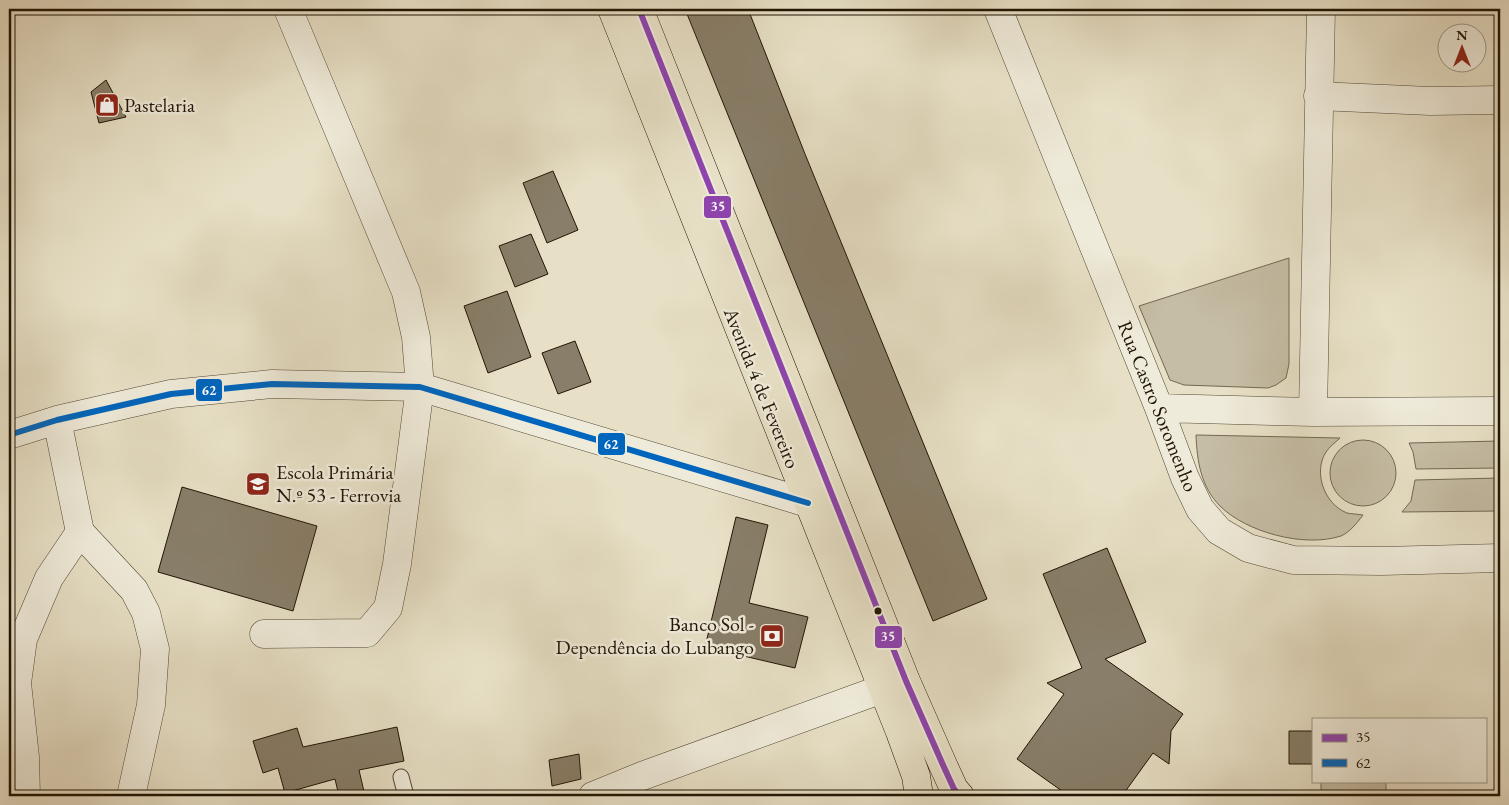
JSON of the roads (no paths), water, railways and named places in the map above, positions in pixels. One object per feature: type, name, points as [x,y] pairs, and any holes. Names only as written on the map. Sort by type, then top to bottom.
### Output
[{"type":"main road","name":"Avenida 4 de Fevereiro","points":[[612,9],[900,732],[916,776],[919,796]]},
{"type":"main road","name":"Avenida 4 de Fevereiro","points":[[638,9],[906,681],[954,789],[960,796]]},
{"type":"street","points":[[264,634],[368,633],[388,608],[397,564],[420,387],[416,337],[406,292],[288,9]]},
{"type":"street","name":"Rua Castro Soromenho","points":[[998,9],[1185,478],[1200,509],[1219,531],[1248,548],[1293,560],[1382,561],[1500,558]]},
{"type":"street","points":[[1313,412],[1321,9]]},
{"type":"street","points":[[1318,96],[1430,101],[1500,100]]},
{"type":"street","points":[[9,435],[57,420],[171,394],[272,384],[420,387],[808,503]]},
{"type":"street","points":[[1158,408],[1313,412],[1500,411]]},
{"type":"street","points":[[57,420],[80,532],[134,590],[146,613],[156,649],[151,705],[131,796]]},
{"type":"street","points":[[26,796],[25,757],[17,683],[23,639],[49,578],[80,532]]},
{"type":"street","points":[[593,796],[642,776],[882,689]]},
{"type":"lane","points":[[401,777],[406,796]]},
{"type":"place","name":"Pastelaria","points":[[107,105]]},
{"type":"place","name":"Escola Primária N.º 53 - Ferrovia","points":[[258,484]]},
{"type":"place","name":"Banco Sol - Dependência do Lubango","points":[[772,636]]}]
